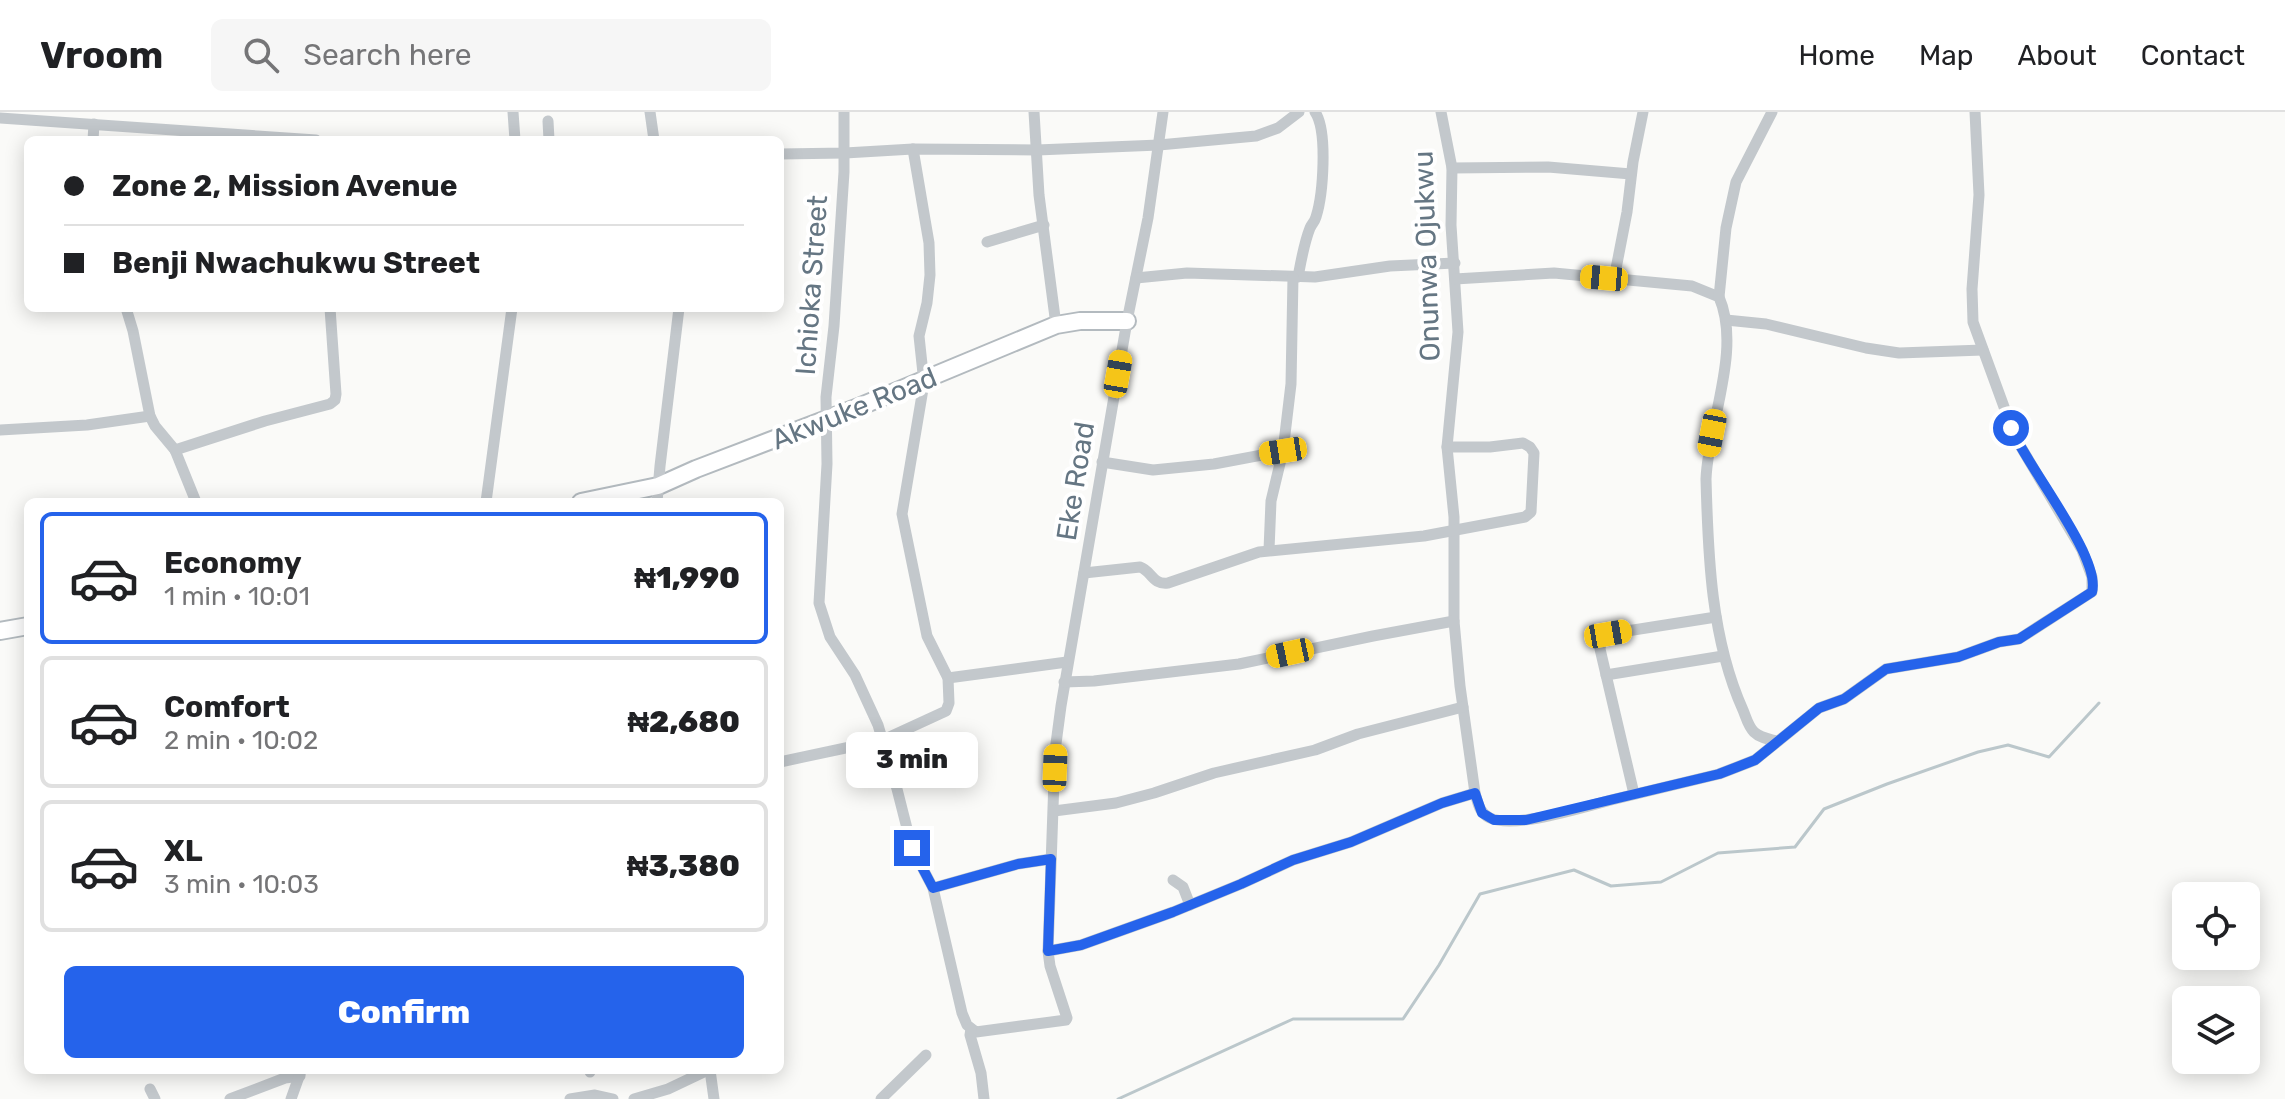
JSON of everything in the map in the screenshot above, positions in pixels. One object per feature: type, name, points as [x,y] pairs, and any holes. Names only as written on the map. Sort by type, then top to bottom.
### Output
[{"type":"main road","name":"Akwuke Road","points":[[620,498],[658,494],[696,469],[825,420],[1056,325],[1080,321],[1127,321]]},
{"type":"main road","points":[[0,631],[24,627]]},
{"type":"street","points":[[513,112],[515,136]]},
{"type":"street","points":[[650,112],[653,136]]},
{"type":"street","name":"Ichioka Street","points":[[844,112],[845,153],[825,420],[827,464],[818,590],[821,612],[830,637],[867,698],[883,740],[912,848],[933,888],[962,1013],[971,1029],[984,1099]]},
{"type":"street","points":[[1034,112],[1039,195],[1056,325]]},
{"type":"street","name":"Eke Road","points":[[971,1029],[984,1031],[1066,1020],[1068,1016],[1050,966],[1048,951],[1055,751],[1067,662],[1148,218],[1163,112]]},
{"type":"street","points":[[784,154],[1159,145],[1256,136],[1278,128],[1299,112]]},
{"type":"street","points":[[1269,550],[1271,501],[1283,451],[1291,384],[1295,277],[1317,215],[1320,189],[1323,143],[1320,121],[1315,112]]},
{"type":"street","name":"Onunwa Ojukwu","points":[[1441,112],[1452,168],[1451,225],[1458,347],[1447,447],[1455,529],[1454,621],[1475,793]]},
{"type":"street","points":[[1614,279],[1643,112]]},
{"type":"street","points":[[1772,112],[1736,182],[1726,228],[1719,297],[1726,320],[1722,383],[1707,457],[1707,504],[1716,617],[1723,656],[1735,694],[1751,728],[1760,736],[1777,741]]},
{"type":"street","points":[[1048,951],[1081,945],[1190,905],[1293,860],[1351,842],[1442,803],[1475,793],[1482,813],[1494,820],[1542,817],[1744,766],[1819,708],[1844,699],[1886,669],[1958,657],[1999,642],[2019,639],[2093,590],[2092,577],[2082,550],[2015,437],[1973,322],[1979,195],[1975,112]]},
{"type":"street","points":[[0,118],[260,136]]},
{"type":"street","points":[[548,121],[549,136]]},
{"type":"street","points":[[93,136],[94,124]]},
{"type":"street","points":[[784,761],[883,740],[946,711],[949,703],[948,678],[927,636],[902,514],[924,379],[919,336],[929,290],[930,253],[913,149]]},
{"type":"street","points":[[1452,168],[1548,167],[1631,174]]},
{"type":"street","points":[[987,242],[1044,225]]},
{"type":"street","points":[[1136,278],[1187,273],[1315,277],[1390,266],[1455,263]]},
{"type":"street","points":[[1455,279],[1554,273],[1692,286],[1719,297]]},
{"type":"street","points":[[127,312],[150,416],[175,450],[194,498]]},
{"type":"street","points":[[175,450],[335,400],[330,312]]},
{"type":"street","points":[[487,498],[511,312]]},
{"type":"street","points":[[658,494],[679,312]]},
{"type":"street","points":[[1726,320],[1766,324],[1899,353],[1983,350]]},
{"type":"street","points":[[0,430],[87,425],[150,416]]},
{"type":"street","points":[[1084,573],[1142,568],[1153,580],[1163,584],[1269,550],[1408,539],[1525,517],[1531,512],[1534,453],[1530,447],[1523,443],[1447,447]]},
{"type":"street","points":[[1102,462],[1153,470],[1214,464],[1283,451]]},
{"type":"street","points":[[1634,794],[1600,649],[1601,641],[1604,636],[1716,617]]},
{"type":"street","points":[[1064,682],[1239,664],[1454,621]]},
{"type":"street","points":[[1606,675],[1723,656]]},
{"type":"street","points":[[948,678],[1067,662]]},
{"type":"street","points":[[1054,811],[1116,803],[1227,769],[1315,750],[1358,734],[1463,707]]},
{"type":"street","points":[[933,888],[1018,864],[1051,859]]},
{"type":"street","points":[[1173,880],[1183,887],[1190,905]]},
{"type":"street","points":[[881,1099],[926,1055]]},
{"type":"street","points":[[230,1099],[284,1074],[292,1096]]},
{"type":"street","points":[[292,1096],[301,1074]]},
{"type":"street","points":[[634,1099],[668,1089],[700,1074]]},
{"type":"street","points":[[710,1074],[714,1099]]},
{"type":"street","points":[[570,1099],[595,1095],[613,1099]]},
{"type":"waterway","points":[[1118,1099],[1293,1019],[1403,1019],[1480,894],[1574,870],[1611,886],[1661,882],[1718,853],[1795,847],[1824,809],[1887,784],[1978,752],[2008,745],[2049,757],[2099,703]]},
{"type":"route","points":[[912,848],[933,888],[1018,864],[1051,859],[1048,951],[1081,945],[1173,912],[1293,860],[1351,842],[1466,795],[1475,793],[1482,813],[1494,820],[1526,820],[1744,766],[1819,708],[1844,699],[1886,669],[1958,657],[1999,642],[2019,639],[2092,592],[2092,577],[2082,550],[2011,428]]}]
